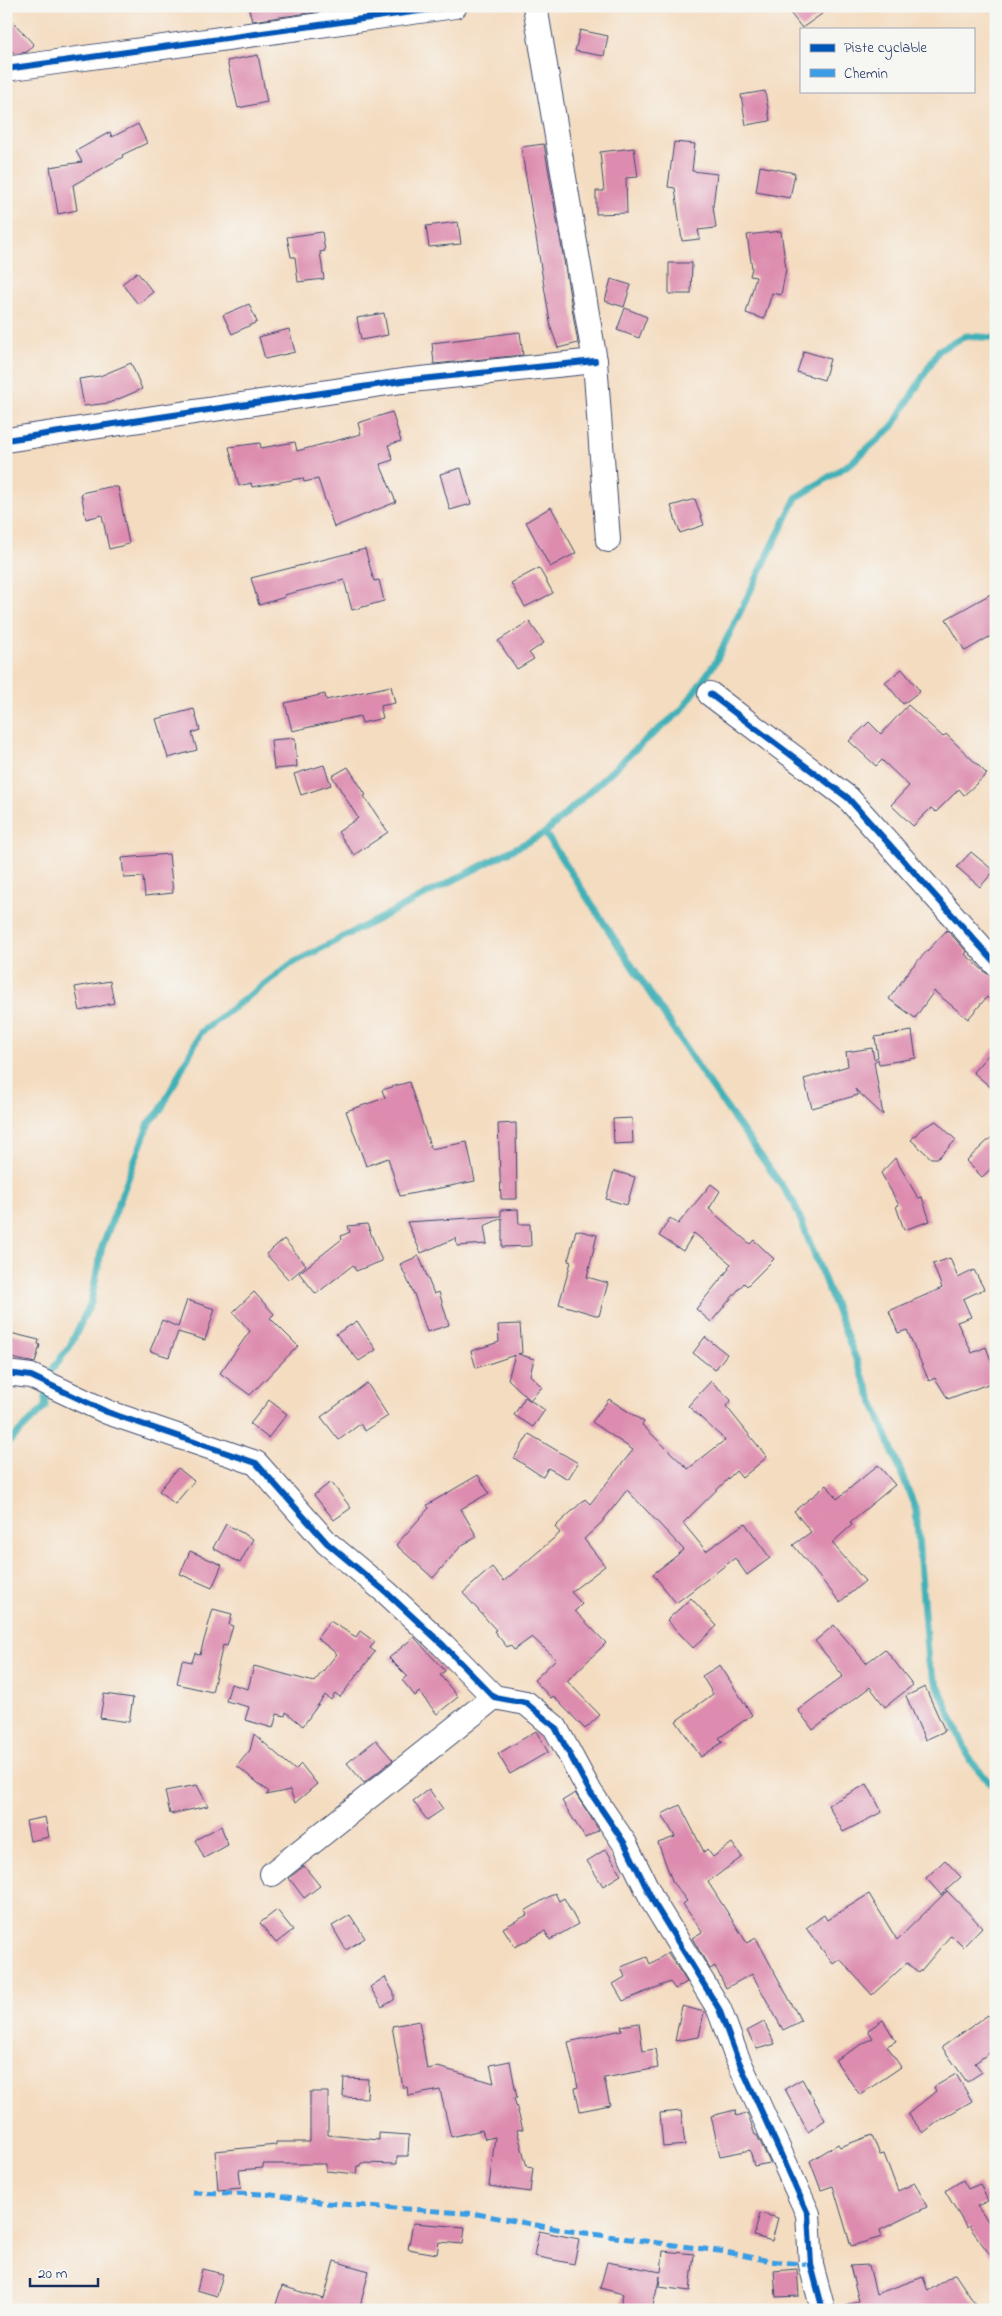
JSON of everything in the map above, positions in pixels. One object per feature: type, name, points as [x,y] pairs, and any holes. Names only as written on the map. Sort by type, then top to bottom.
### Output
[{"type":"street","points":[[6,70],[455,6]]},
{"type":"street","points":[[535,6],[595,361],[608,540]]},
{"type":"street","points":[[6,440],[402,381],[595,361]]},
{"type":"street","points":[[710,694],[848,798],[996,964]]},
{"type":"street","points":[[6,1373],[31,1376],[107,1412],[256,1463],[327,1543],[387,1593],[443,1645],[494,1697],[526,1704],[555,1727],[590,1792],[626,1844],[654,1903],[719,2009],[736,2056],[808,2214],[811,2265],[823,2310]]},
{"type":"street","points":[[272,1874],[494,1697]]},
{"type":"building","points":[[248,6],[316,6],[316,12],[252,21]]},
{"type":"building","points":[[802,6],[833,6],[802,28],[791,14]]},
{"type":"building","points":[[6,14],[34,45],[27,52],[15,54],[6,45]]},
{"type":"building","points":[[580,30],[608,36],[604,56],[575,51]]},
{"type":"building","points":[[258,55],[267,102],[238,108],[227,61]]},
{"type":"building","points":[[765,91],[770,121],[746,125],[741,95]]},
{"type":"building","points":[[138,124],[147,143],[122,155],[123,157],[73,185],[77,210],[58,214],[50,167],[82,162],[76,151],[110,132],[112,137]]},
{"type":"building","points":[[674,142],[695,144],[692,171],[717,174],[713,206],[716,228],[698,230],[700,239],[682,241],[675,188],[668,187]]},
{"type":"building","points":[[544,144],[578,343],[558,348],[551,328],[521,147]]},
{"type":"building","points":[[634,148],[638,177],[626,178],[627,213],[596,214],[596,191],[604,191],[600,152]]},
{"type":"building","points":[[760,166],[795,173],[790,198],[756,192]]},
{"type":"building","points":[[458,222],[461,244],[429,247],[426,226]]},
{"type":"building","points":[[781,231],[786,269],[781,295],[772,293],[764,319],[746,313],[756,277],[750,276],[752,268],[747,235]]},
{"type":"building","points":[[322,232],[325,251],[320,252],[324,279],[298,282],[295,257],[291,257],[287,237]]},
{"type":"building","points":[[669,263],[692,263],[691,294],[669,294]]},
{"type":"building","points":[[137,272],[153,292],[138,304],[122,284]]},
{"type":"building","points":[[611,279],[631,285],[624,307],[605,301]]},
{"type":"building","points":[[249,304],[257,322],[232,334],[223,315]]},
{"type":"building","points":[[625,308],[647,317],[639,338],[617,330]]},
{"type":"building","points":[[384,313],[388,335],[361,340],[357,318]]},
{"type":"building","points":[[289,329],[295,352],[265,359],[259,337]]},
{"type":"building","points":[[520,332],[523,355],[434,364],[432,343]]},
{"type":"building","points":[[804,351],[830,359],[824,380],[797,372]]},
{"type":"building","points":[[131,363],[142,389],[109,403],[84,406],[79,379],[100,376]]},
{"type":"building","points":[[392,412],[401,441],[388,445],[393,460],[380,464],[396,502],[334,527],[318,479],[304,482],[303,478],[252,487],[251,483],[239,486],[229,447],[260,443],[261,448],[295,442],[297,451],[361,434],[358,423]]},
{"type":"building","points":[[461,468],[471,504],[450,510],[440,474]]},
{"type":"building","points":[[118,487],[129,544],[109,549],[102,515],[86,519],[81,493]]},
{"type":"building","points":[[695,499],[704,525],[680,533],[671,506]]},
{"type":"building","points":[[551,507],[576,553],[550,567],[526,522]]},
{"type":"building","points":[[365,549],[374,581],[379,580],[384,601],[352,610],[344,580],[284,595],[285,597],[259,605],[251,578]]},
{"type":"building","points":[[539,568],[553,593],[525,607],[511,583]]},
{"type":"building","points":[[996,591],[996,633],[965,651],[946,619]]},
{"type":"building","points":[[529,621],[544,643],[529,653],[534,659],[517,669],[498,641]]},
{"type":"building","points":[[902,669],[920,691],[903,704],[885,682]]},
{"type":"building","points":[[391,686],[395,703],[380,706],[383,718],[362,723],[360,716],[292,731],[285,703],[325,694],[326,700]]},
{"type":"building","points":[[908,705],[943,737],[946,734],[987,774],[964,795],[959,789],[936,812],[931,808],[913,826],[891,805],[909,786],[882,760],[876,766],[849,741],[869,722],[881,734]]},
{"type":"building","points":[[194,709],[200,730],[192,733],[197,750],[168,758],[156,719]]},
{"type":"building","points":[[295,738],[297,767],[274,769],[271,740]]},
{"type":"building","points":[[324,765],[331,785],[301,795],[294,774]]},
{"type":"building","points":[[348,767],[366,795],[364,796],[388,832],[354,855],[338,832],[358,818],[332,776]]},
{"type":"building","points":[[971,852],[994,871],[980,887],[957,867]]},
{"type":"building","points":[[169,854],[173,893],[145,896],[143,877],[124,878],[122,858]]},
{"type":"building","points":[[947,930],[967,952],[965,954],[986,973],[996,978],[996,1004],[987,997],[968,1019],[934,991],[915,1018],[889,999],[911,968]]},
{"type":"building","points":[[110,981],[114,1003],[80,1011],[75,987]]},
{"type":"building","points":[[912,1031],[916,1058],[879,1064],[878,1059],[874,1062],[883,1115],[855,1089],[858,1095],[812,1108],[804,1079],[848,1066],[846,1052],[872,1048],[874,1059],[878,1057],[875,1037]]},
{"type":"building","points":[[996,1046],[996,1092],[973,1072]]},
{"type":"building","points":[[409,1082],[431,1149],[467,1142],[475,1181],[400,1196],[388,1158],[366,1166],[346,1111],[385,1098],[382,1090]]},
{"type":"building","points":[[632,1118],[633,1143],[614,1144],[613,1119]]},
{"type":"building","points":[[936,1121],[956,1140],[938,1158],[931,1158],[911,1140],[921,1129]]},
{"type":"building","points":[[516,1123],[517,1199],[501,1199],[498,1124]]},
{"type":"building","points":[[996,1133],[996,1164],[982,1177],[966,1161]]},
{"type":"building","points":[[895,1158],[918,1198],[922,1197],[930,1221],[904,1230],[896,1206],[899,1205],[881,1173]]},
{"type":"building","points":[[614,1171],[635,1177],[627,1205],[606,1199]]},
{"type":"building","points":[[711,1184],[720,1191],[709,1209],[750,1244],[754,1240],[774,1259],[747,1286],[744,1283],[711,1322],[696,1309],[731,1264],[694,1233],[683,1251],[659,1236],[670,1218],[678,1224]]},
{"type":"building","points":[[518,1209],[519,1224],[530,1224],[531,1246],[502,1247],[502,1218],[484,1226],[487,1244],[457,1246],[456,1238],[421,1253],[407,1222],[501,1216],[501,1210]]},
{"type":"building","points":[[367,1224],[382,1261],[356,1271],[353,1265],[316,1294],[299,1273],[342,1239],[341,1236],[350,1232],[348,1226]]},
{"type":"building","points":[[576,1230],[597,1235],[587,1277],[608,1283],[599,1316],[559,1304],[571,1262],[568,1261]]},
{"type":"building","points":[[284,1239],[306,1265],[289,1280],[266,1254]]},
{"type":"building","points":[[419,1256],[434,1294],[439,1292],[449,1325],[427,1332],[414,1294],[400,1264]]},
{"type":"building","points":[[950,1258],[958,1278],[974,1270],[984,1289],[963,1299],[971,1317],[957,1322],[972,1353],[986,1347],[996,1374],[996,1381],[948,1399],[935,1378],[929,1381],[907,1330],[898,1333],[889,1311],[942,1288],[933,1264]]},
{"type":"building","points":[[254,1292],[274,1314],[270,1318],[298,1346],[250,1395],[220,1373],[250,1331],[233,1312]]},
{"type":"building","points":[[187,1300],[215,1309],[205,1340],[178,1332],[169,1357],[150,1351],[162,1320],[178,1327]]},
{"type":"building","points":[[357,1321],[376,1350],[359,1361],[336,1334]]},
{"type":"building","points":[[520,1324],[522,1353],[518,1354],[534,1359],[530,1375],[542,1387],[530,1400],[508,1379],[515,1355],[476,1368],[471,1351],[499,1342],[498,1325]]},
{"type":"building","points":[[6,1332],[39,1340],[38,1344],[40,1345],[35,1363],[6,1357]]},
{"type":"building","points":[[705,1337],[727,1354],[715,1370],[693,1353]]},
{"type":"building","points":[[711,1381],[731,1400],[726,1406],[767,1457],[742,1478],[736,1471],[683,1523],[706,1551],[745,1523],[770,1558],[747,1575],[735,1558],[676,1603],[653,1574],[684,1550],[627,1490],[602,1522],[584,1539],[605,1566],[571,1592],[582,1604],[575,1611],[606,1643],[567,1681],[600,1715],[585,1729],[553,1696],[551,1698],[534,1680],[556,1659],[532,1637],[514,1650],[510,1645],[507,1647],[494,1631],[496,1630],[463,1593],[492,1567],[504,1581],[560,1533],[555,1527],[585,1499],[590,1504],[633,1450],[592,1422],[609,1399],[644,1422],[642,1425],[688,1469],[725,1440],[688,1406]]},
{"type":"building","points":[[367,1383],[388,1416],[365,1431],[360,1424],[339,1440],[321,1417]]},
{"type":"building","points":[[525,1397],[545,1410],[533,1427],[514,1415]]},
{"type":"building","points":[[269,1400],[287,1414],[268,1438],[250,1424]]},
{"type":"building","points":[[529,1434],[578,1463],[568,1479],[548,1468],[543,1477],[514,1458]]},
{"type":"building","points":[[878,1465],[895,1485],[850,1522],[852,1525],[832,1543],[865,1581],[840,1602],[793,1545],[811,1532],[794,1511],[827,1485],[837,1499]]},
{"type":"building","points":[[178,1468],[194,1481],[175,1504],[159,1491]]},
{"type":"building","points":[[478,1475],[489,1493],[461,1509],[477,1537],[462,1545],[433,1578],[396,1545],[429,1508],[427,1505]]},
{"type":"building","points":[[331,1482],[351,1508],[334,1520],[314,1495]]},
{"type":"building","points":[[226,1524],[253,1539],[240,1563],[213,1548]]},
{"type":"building","points":[[190,1551],[222,1565],[212,1588],[180,1574]]},
{"type":"building","points":[[691,1598],[717,1626],[693,1648],[667,1620]]},
{"type":"building","points":[[213,1609],[232,1614],[229,1625],[233,1626],[227,1646],[223,1645],[212,1692],[177,1684],[182,1660],[192,1662],[195,1653],[200,1654]]},
{"type":"building","points":[[330,1621],[356,1637],[360,1631],[375,1642],[370,1648],[375,1652],[340,1697],[335,1693],[331,1700],[325,1695],[303,1726],[286,1712],[285,1716],[277,1714],[273,1728],[245,1720],[249,1707],[226,1701],[231,1684],[248,1689],[254,1666],[314,1682],[337,1654],[317,1638]]},
{"type":"building","points":[[834,1625],[866,1663],[885,1649],[913,1685],[885,1707],[870,1687],[813,1730],[798,1710],[843,1676],[815,1641]]},
{"type":"building","points":[[414,1637],[445,1671],[440,1675],[458,1697],[437,1714],[419,1692],[415,1696],[402,1680],[407,1676],[389,1658]]},
{"type":"building","points":[[720,1665],[752,1715],[719,1738],[723,1742],[701,1757],[676,1721],[713,1694],[702,1676]]},
{"type":"building","points":[[925,1687],[945,1731],[925,1740],[906,1696]]},
{"type":"building","points":[[104,1694],[133,1698],[129,1722],[100,1718]]},
{"type":"building","points":[[536,1731],[548,1752],[510,1774],[498,1754]]},
{"type":"building","points":[[254,1734],[295,1770],[301,1764],[317,1784],[295,1803],[290,1790],[266,1795],[269,1792],[237,1766],[250,1750]]},
{"type":"building","points":[[376,1740],[393,1760],[364,1783],[347,1763]]},
{"type":"building","points":[[867,1784],[882,1812],[843,1832],[828,1805]]},
{"type":"building","points":[[197,1785],[208,1806],[170,1814],[165,1791]]},
{"type":"building","points":[[429,1789],[443,1809],[427,1820],[413,1801]]},
{"type":"building","points":[[575,1793],[599,1830],[585,1838],[562,1801]]},
{"type":"building","points":[[680,1805],[704,1852],[707,1849],[713,1857],[732,1843],[742,1857],[708,1882],[747,1943],[756,1938],[801,2021],[783,2030],[752,1974],[726,1988],[715,1966],[710,1969],[692,1938],[702,1932],[683,1904],[687,1901],[673,1883],[658,1843],[675,1837],[662,1814]]},
{"type":"building","points":[[45,1817],[49,1837],[30,1841],[26,1821]]},
{"type":"building","points":[[221,1826],[228,1845],[204,1858],[195,1840]]},
{"type":"building","points":[[606,1849],[621,1875],[603,1886],[587,1861]]},
{"type":"building","points":[[945,1860],[961,1877],[941,1895],[926,1878]]},
{"type":"building","points":[[304,1866],[320,1886],[304,1898],[289,1878]]},
{"type":"building","points":[[947,1891],[982,1927],[963,1947],[951,1935],[919,1973],[907,1963],[872,1995],[840,1959],[833,1964],[806,1928],[824,1915],[827,1920],[869,1894],[897,1940]]},
{"type":"building","points":[[555,1893],[559,1901],[564,1898],[578,1924],[550,1940],[545,1931],[515,1947],[503,1928],[527,1915],[525,1911]]},
{"type":"building","points":[[277,1910],[293,1930],[276,1943],[260,1923]]},
{"type":"building","points":[[350,1915],[365,1938],[346,1950],[332,1926]]},
{"type":"building","points":[[668,1953],[687,1982],[675,1989],[670,1982],[623,2001],[613,1984],[625,1977],[621,1967],[647,1957],[650,1964]]},
{"type":"building","points":[[385,1977],[394,1993],[394,2000],[382,2007],[370,1987]]},
{"type":"building","points":[[682,2006],[704,2012],[699,2037],[675,2041]]},
{"type":"building","points":[[988,2015],[996,2026],[996,2048],[975,2063],[982,2072],[967,2082],[942,2047]]},
{"type":"building","points":[[883,2020],[896,2041],[887,2046],[901,2067],[860,2095],[835,2060],[873,2038],[868,2030]]},
{"type":"building","points":[[419,2021],[427,2069],[438,2067],[494,2083],[490,2065],[510,2061],[517,2098],[514,2098],[523,2129],[517,2130],[527,2167],[533,2168],[530,2192],[489,2186],[495,2137],[485,2139],[482,2130],[451,2137],[440,2090],[408,2096],[407,2087],[403,2088],[392,2026]]},
{"type":"building","points":[[764,2022],[775,2044],[757,2049],[747,2031]]},
{"type":"building","points":[[639,2023],[643,2051],[655,2049],[658,2068],[604,2078],[610,2105],[580,2111],[575,2088],[578,2087],[568,2042],[622,2030],[621,2026]]},
{"type":"building","points":[[956,2074],[972,2101],[940,2120],[923,2133],[908,2114],[936,2091],[934,2087]]},
{"type":"building","points":[[344,2078],[368,2079],[367,2098],[343,2097]]},
{"type":"building","points":[[802,2079],[825,2120],[808,2132],[785,2089]]},
{"type":"building","points":[[310,2092],[328,2092],[328,2135],[379,2140],[379,2133],[409,2135],[408,2156],[397,2156],[397,2164],[361,2163],[361,2166],[358,2166],[357,2174],[326,2171],[326,2164],[263,2164],[263,2168],[239,2170],[241,2188],[218,2190],[215,2151],[276,2145],[276,2142],[310,2142]]},
{"type":"building","points":[[735,2110],[736,2116],[747,2113],[755,2135],[757,2135],[770,2163],[754,2166],[750,2150],[720,2156],[711,2116]]},
{"type":"building","points":[[681,2111],[685,2145],[663,2147],[660,2113]]},
{"type":"building","points":[[872,2135],[880,2155],[884,2154],[898,2191],[915,2183],[927,2207],[880,2230],[882,2237],[851,2246],[833,2186],[821,2190],[810,2161],[838,2144],[840,2147]]},
{"type":"building","points":[[963,2180],[968,2189],[980,2184],[988,2201],[977,2206],[996,2232],[996,2263],[969,2226],[967,2228],[945,2191]]},
{"type":"building","points":[[760,2213],[778,2218],[772,2241],[754,2236]]},
{"type":"building","points":[[413,2223],[465,2227],[463,2244],[439,2242],[437,2254],[408,2249]]},
{"type":"building","points":[[539,2231],[579,2239],[574,2264],[534,2256]]},
{"type":"building","points":[[663,2251],[694,2254],[690,2291],[659,2287],[660,2276],[652,2310],[619,2310],[623,2294],[600,2288],[607,2262],[661,2272]]},
{"type":"building","points":[[334,2261],[369,2271],[359,2310],[274,2310],[282,2286],[324,2299]]},
{"type":"building","points":[[869,2265],[876,2294],[923,2277],[928,2291],[955,2274],[979,2310],[840,2310],[840,2308],[859,2301],[850,2266]]},
{"type":"building","points":[[202,2269],[223,2274],[217,2296],[197,2290]]},
{"type":"building","points":[[797,2269],[799,2296],[776,2297],[774,2271]]},
{"type":"waterway","points":[[6,1445],[45,1407],[48,1375],[70,1346],[91,1302],[102,1247],[149,1123],[160,1111],[201,1032],[291,964],[545,833],[641,744],[681,711],[715,663],[796,498],[851,463],[893,426],[939,350],[966,336],[996,338]]},
{"type":"waterway","points":[[545,833],[706,1079],[794,1203],[916,1510],[928,1663],[970,1760],[996,1790]]},
{"type":"marked path","points":[[192,2192],[266,2194],[327,2203],[477,2214],[563,2230],[726,2252],[770,2261],[811,2265]]},
{"type":"cycle path","points":[[6,69],[455,6]]},
{"type":"cycle path","points":[[6,440],[402,381],[595,361]]},
{"type":"cycle path","points":[[710,694],[848,798],[996,964]]},
{"type":"cycle path","points":[[6,1373],[31,1376],[107,1412],[256,1463],[327,1543],[387,1593],[443,1645],[494,1697],[526,1703],[555,1727],[590,1792],[625,1844],[654,1903],[719,2009],[736,2055],[808,2214],[811,2265],[823,2310]]}]
